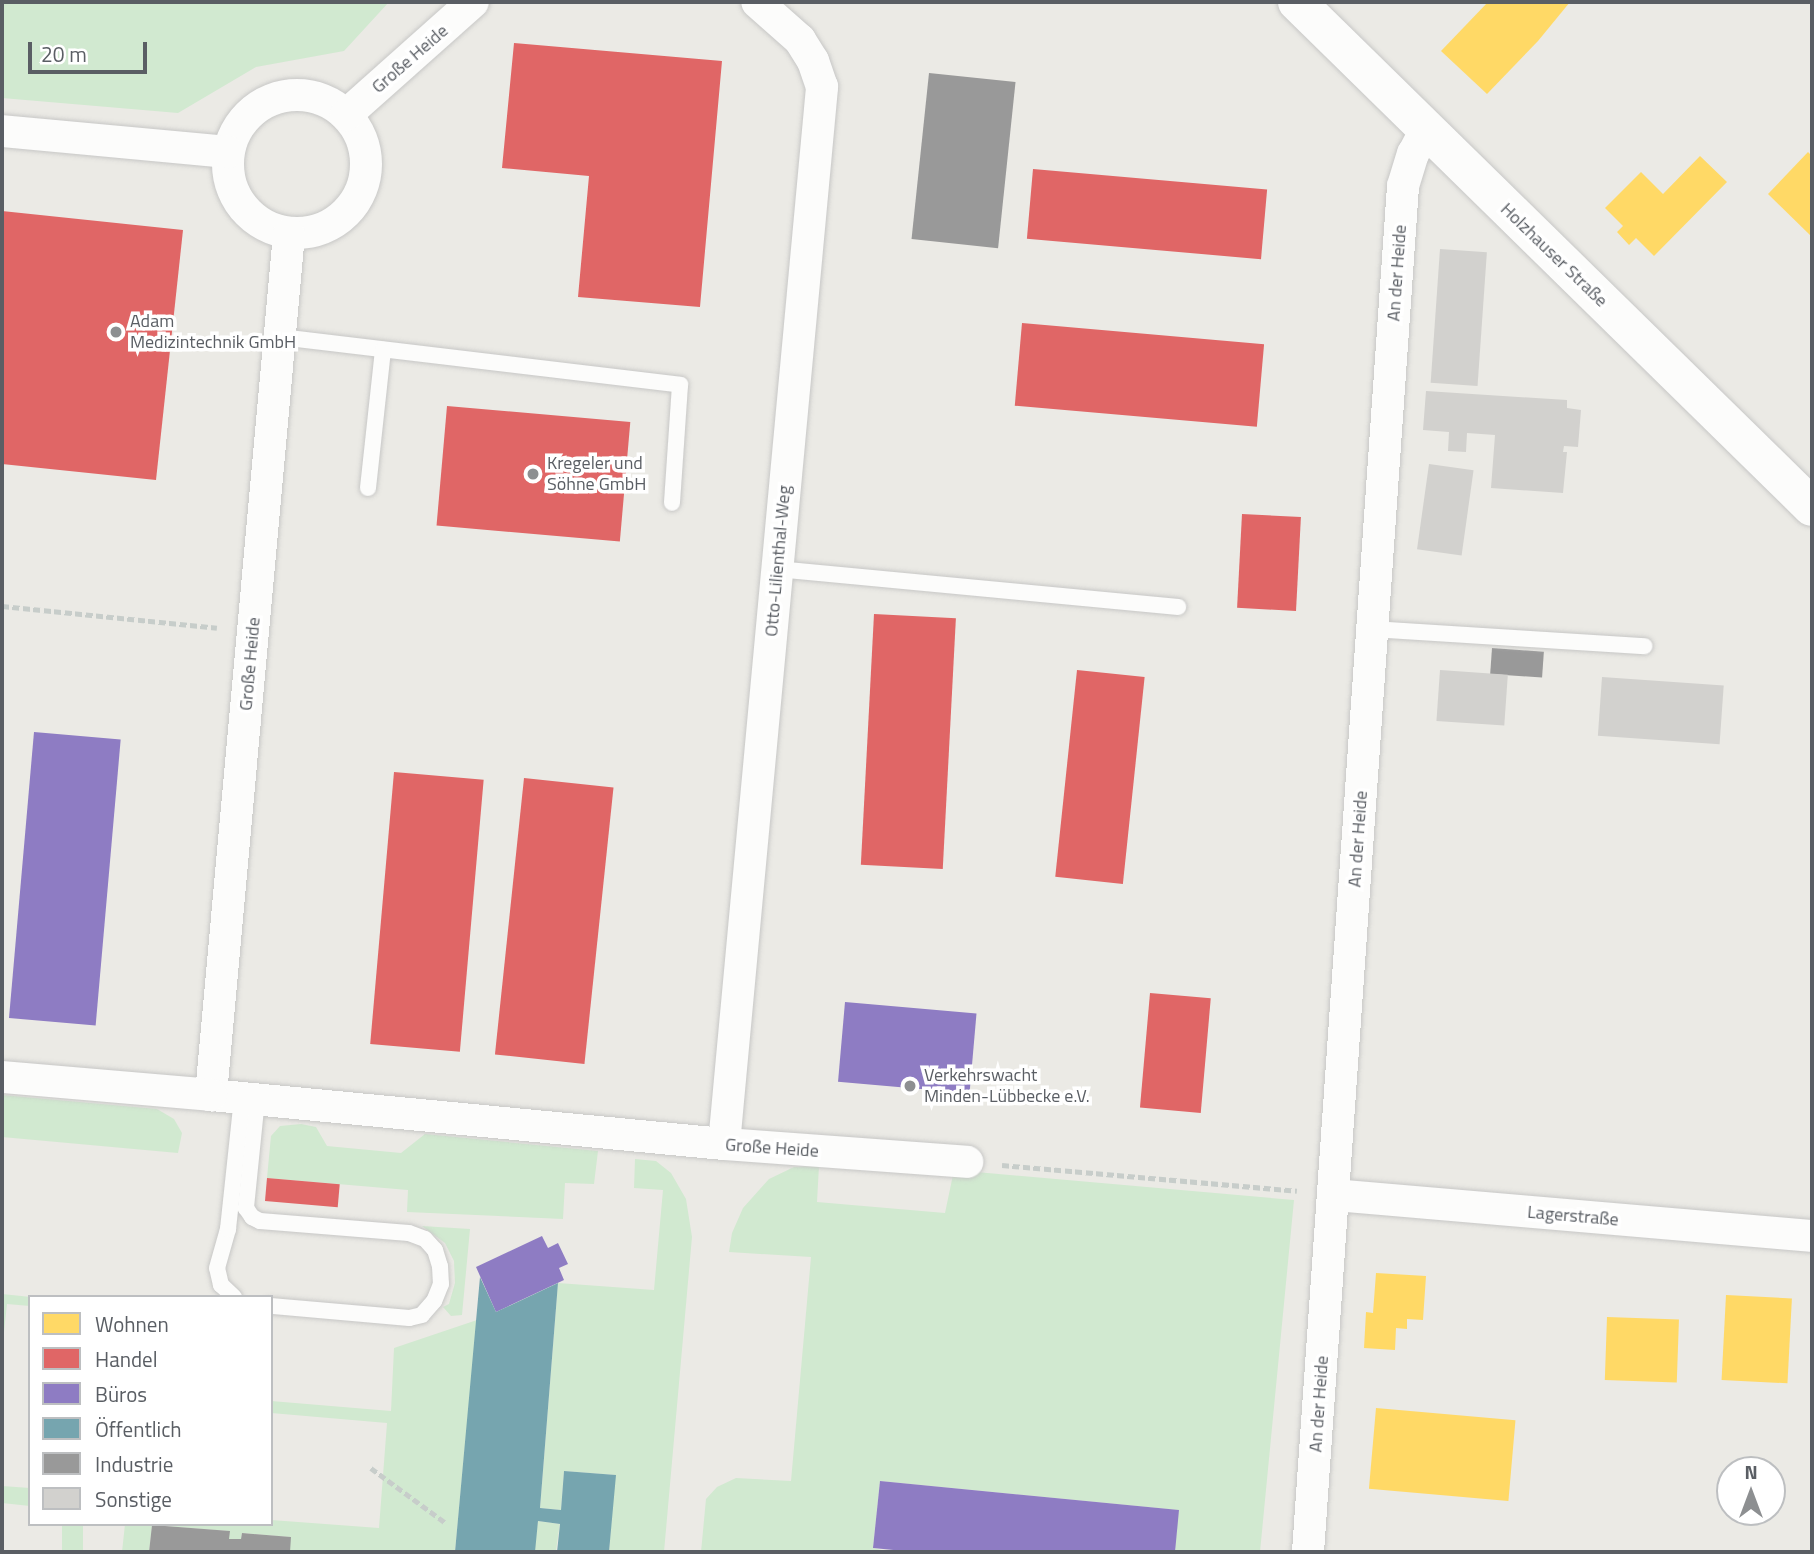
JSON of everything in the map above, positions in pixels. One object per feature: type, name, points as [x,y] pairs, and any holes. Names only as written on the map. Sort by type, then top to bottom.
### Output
[{"type":"street","name":"Große Heide","points":[[346,115],[473,2]]},
{"type":"street","name":"Otto-Lilienthal-Weg","points":[[724,1144],[822,87],[813,61],[800,40],[757,2]]},
{"type":"street","name":"Holzhauser Straße","points":[[1297,2],[1812,507]]},
{"type":"street","points":[[286,96],[308,96],[328,102],[346,115],[359,133],[365,152],[366,174],[360,195],[347,212],[330,225],[310,232],[289,233],[267,227],[248,214],[235,196],[228,174],[228,152],[235,131],[248,114],[266,102],[286,96]]},
{"type":"street","name":"An der Heide","points":[[1308,1552],[1403,186],[1413,154],[1426,130]]},
{"type":"street","points":[[2,131],[228,152]]},
{"type":"street","name":"Große Heide","points":[[211,1095],[289,233]]},
{"type":"street","name":"Große Heide","points":[[2,1077],[724,1144],[967,1162]]},
{"type":"street","name":"Lagerstraße","points":[[1334,1195],[1812,1236]]},
{"type":"lane","points":[[279,337],[680,385],[671,503]]},
{"type":"lane","points":[[369,488],[383,350]]},
{"type":"lane","points":[[777,569],[1178,607]]},
{"type":"lane","points":[[1372,629],[1644,646]]},
{"type":"lane","points":[[231,1295],[221,1285],[217,1268],[228,1229],[249,1099]]},
{"type":"lane","points":[[249,1099],[246,1208],[252,1217],[260,1221],[409,1233],[425,1239],[435,1250],[440,1266],[441,1284],[434,1301],[422,1315],[409,1318],[273,1306]]},
{"type":"path","points":[[2,606],[253,632]]},
{"type":"path","points":[[967,1162],[1334,1195]]},
{"type":"path","points":[[371,1468],[446,1523]]},
{"type":"green space","points":[[2,2],[389,2],[344,51],[256,67],[178,113],[2,98]]},
{"type":"green space","points":[[2,1095],[157,1109],[174,1119],[182,1133],[178,1153],[2,1137]]},
{"type":"green space","points":[[301,1124],[316,1127],[327,1146],[401,1153],[425,1134],[598,1151],[594,1184],[565,1183],[563,1219],[407,1212],[408,1190],[267,1178],[271,1136],[280,1126]]},
{"type":"green space","points":[[635,1159],[656,1161],[671,1173],[686,1199],[692,1237],[664,1552],[609,1552],[615,1475],[564,1471],[561,1510],[540,1508],[558,1283],[654,1290],[663,1190],[634,1188]]},
{"type":"green space","points":[[819,1166],[817,1202],[945,1213],[954,1170],[1294,1200],[1260,1552],[1175,1552],[1178,1510],[880,1481],[873,1548],[890,1552],[701,1552],[706,1499],[717,1487],[736,1478],[791,1481],[811,1257],[729,1252],[732,1233],[743,1208],[769,1179],[794,1167]]},
{"type":"green space","points":[[422,1226],[470,1229],[462,1315],[451,1316],[443,1307],[449,1304],[455,1283],[454,1261],[445,1243]]},
{"type":"green space","points":[[2,1294],[28,1297],[28,1306],[7,1304],[2,1332]]},
{"type":"green space","points":[[477,1320],[455,1552],[290,1552],[290,1537],[242,1533],[241,1539],[229,1539],[229,1531],[165,1526],[273,1526],[273,1520],[379,1528],[387,1423],[273,1413],[273,1401],[391,1411],[394,1348]]},
{"type":"green space","points":[[2,1486],[28,1488],[28,1506],[2,1503]]},
{"type":"green space","points":[[538,1521],[560,1524],[556,1552],[534,1552]]},
{"type":"green space","points":[[62,1526],[83,1526],[83,1552],[62,1552]]},
{"type":"green space","points":[[125,1526],[152,1526],[149,1552],[122,1552]]},
{"type":"building: Wohnen","points":[[1488,2],[1570,2],[1538,41],[1487,94],[1441,51]]},
{"type":"building: Wohnen","points":[[1808,152],[1812,156],[1812,237],[1768,194]]},
{"type":"building: Wohnen","points":[[1700,156],[1727,182],[1654,256],[1636,238],[1629,245],[1617,232],[1623,226],[1605,208],[1641,172],[1663,194]]},
{"type":"building: Wohnen","points":[[1376,1273],[1426,1276],[1423,1320],[1407,1319],[1407,1329],[1396,1328],[1395,1350],[1364,1348],[1366,1312],[1373,1313]]},
{"type":"building: Wohnen","points":[[1726,1295],[1792,1298],[1787,1383],[1722,1380]]},
{"type":"building: Wohnen","points":[[1607,1317],[1679,1320],[1677,1382],[1605,1380]]},
{"type":"building: Wohnen","points":[[1376,1408],[1515,1420],[1508,1501],[1369,1489]]},
{"type":"building: Handel","points":[[514,43],[722,61],[700,307],[578,297],[589,176],[502,168]]},
{"type":"building: Handel","points":[[1033,169],[1267,189],[1261,259],[1027,239]]},
{"type":"building: Handel","points":[[2,211],[183,230],[156,480],[2,464]]},
{"type":"building: Handel","points":[[1022,323],[1264,344],[1257,427],[1015,406]]},
{"type":"building: Handel","name":"Kregeler und Söhne GmbH","points":[[447,406],[630,422],[620,542],[437,526]]},
{"type":"building: Handel","points":[[1242,514],[1301,517],[1296,611],[1237,608]]},
{"type":"building: Handel","points":[[874,614],[956,618],[943,869],[861,865]]},
{"type":"building: Handel","points":[[1077,670],[1145,677],[1123,884],[1055,877]]},
{"type":"building: Handel","points":[[394,772],[484,780],[460,1052],[370,1044]]},
{"type":"building: Handel","points":[[524,778],[614,787],[584,1064],[495,1054]]},
{"type":"building: Handel","points":[[1150,993],[1211,998],[1201,1113],[1140,1108]]},
{"type":"building: Handel","points":[[267,1178],[340,1184],[338,1207],[265,1201]]},
{"type":"building: Büros","points":[[34,732],[121,740],[96,1025],[9,1018]]},
{"type":"building: Büros","points":[[845,1002],[976,1014],[970,1093],[838,1082]]},
{"type":"building: Büros","points":[[542,1236],[548,1248],[558,1243],[568,1264],[559,1268],[564,1280],[496,1312],[476,1267]]},
{"type":"building: Büros","points":[[880,1481],[1179,1510],[1175,1552],[914,1552],[873,1548]]},
{"type":"building: Öffentlich","points":[[480,1277],[496,1312],[558,1283],[540,1508],[561,1510],[564,1471],[616,1475],[609,1552],[557,1552],[560,1524],[538,1521],[535,1552],[455,1552]]},
{"type":"building: Industrie","points":[[929,73],[1016,82],[998,248],[912,239]]},
{"type":"building: Industrie","points":[[1492,648],[1544,652],[1542,678],[1490,674]]},
{"type":"building: Industrie","points":[[152,1526],[230,1531],[229,1539],[241,1539],[242,1533],[291,1537],[290,1552],[149,1552]]},
{"type":"building: Sonstige","points":[[1440,249],[1487,252],[1478,386],[1431,383]]},
{"type":"building: Sonstige","points":[[1426,391],[1567,400],[1567,408],[1581,410],[1578,447],[1564,446],[1563,452],[1567,452],[1563,493],[1491,488],[1495,435],[1467,433],[1466,452],[1448,451],[1449,432],[1423,430]]},
{"type":"building: Sonstige","points":[[1429,464],[1474,470],[1462,555],[1417,549]]},
{"type":"building: Sonstige","points":[[1440,670],[1508,675],[1504,726],[1436,721]]},
{"type":"building: Sonstige","points":[[1602,677],[1724,686],[1720,744],[1598,736]]},
{"type":"place","name":"Adam Medizintechnik GmbH","points":[[116,332]]},
{"type":"place","name":"Kregeler und Söhne GmbH","points":[[533,474]]},
{"type":"place","name":"Verkehrswacht Minden-Lübbecke e.V.","points":[[910,1086]]}]
